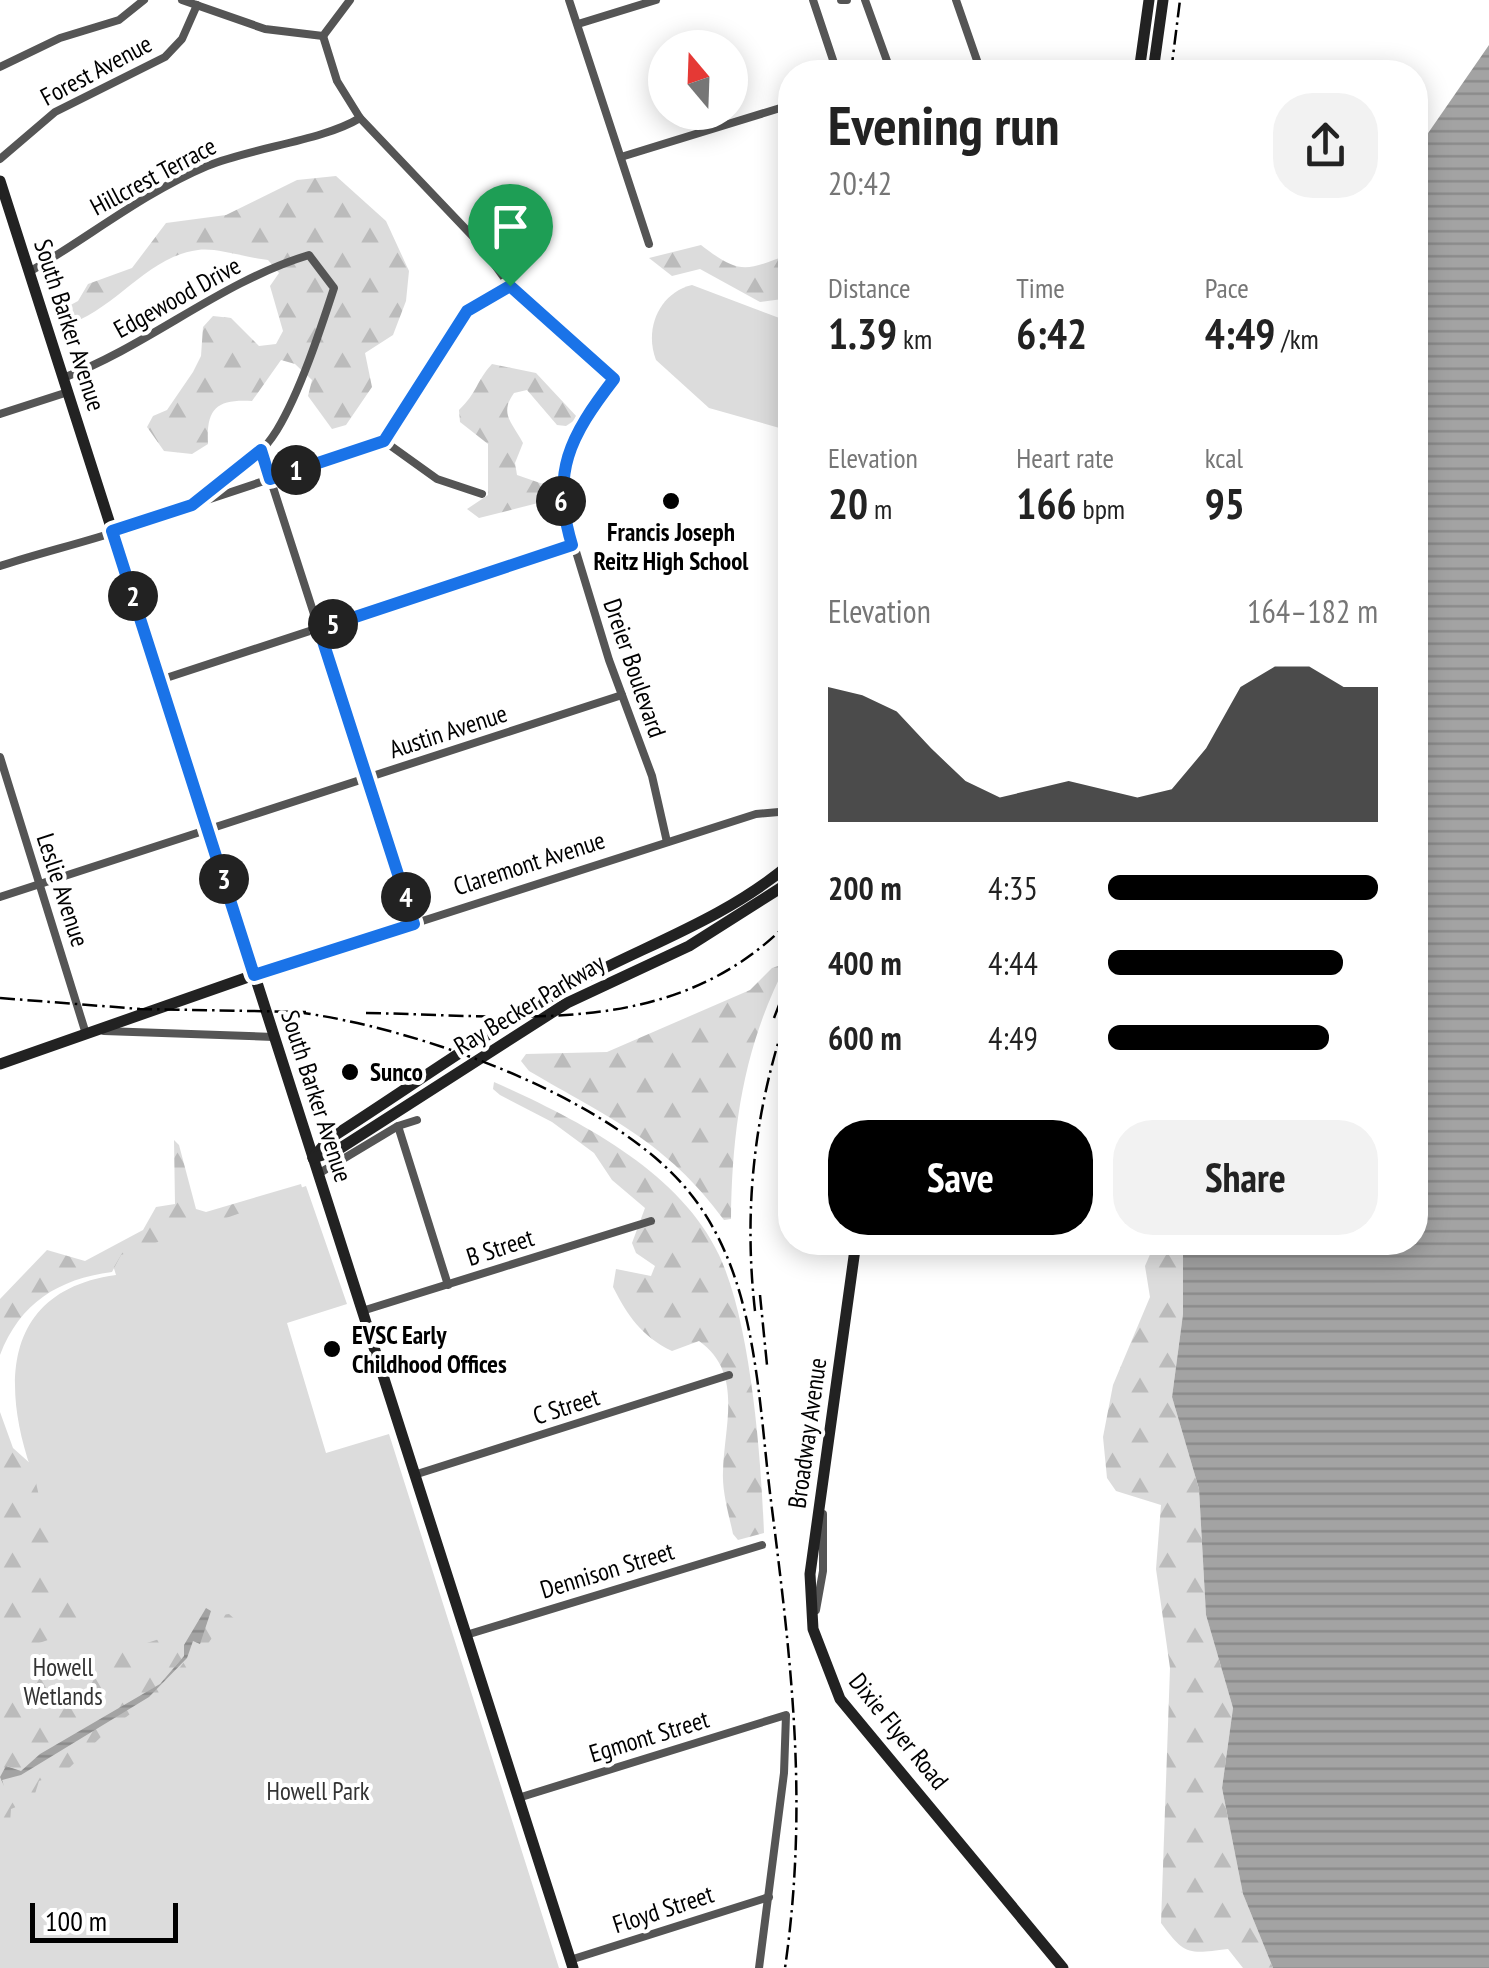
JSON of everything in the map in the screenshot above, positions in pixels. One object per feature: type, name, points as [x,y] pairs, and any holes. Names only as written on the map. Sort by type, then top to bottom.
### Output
[{"type":"main road","points":[[1141,60],[1149,0]]},
{"type":"main road","points":[[1155,60],[1163,0]]},
{"type":"main road","name":"South Barker Avenue","points":[[0,181],[5,214],[29,272],[68,392],[571,1964]]},
{"type":"main road","name":"Ray Becker Parkway","points":[[313,1158],[329,1139],[542,1002],[600,970],[683,934],[778,872]]},
{"type":"main road","name":"Ray Becker Parkway","points":[[313,1158],[336,1151],[567,1003],[689,946],[778,890]]},
{"type":"main road","name":"Claremont Avenue","points":[[0,1064],[254,975]]},
{"type":"main road","name":"Broadway Avenue","points":[[813,1629],[809,1586],[854,1255]]},
{"type":"main road","name":"Dixie Flyer Road","points":[[813,1629],[828,1676],[848,1710],[1063,1968]]},
{"type":"street","name":"Forest Avenue","points":[[0,67],[60,38],[120,20],[144,0]]},
{"type":"street","points":[[182,0],[265,29],[322,36],[350,0]]},
{"type":"street","points":[[569,0],[648,244]]},
{"type":"street","points":[[578,24],[656,0]]},
{"type":"street","points":[[814,0],[833,60]]},
{"type":"street","points":[[865,0],[887,60]]},
{"type":"street","points":[[956,0],[977,60]]},
{"type":"street","name":"Forest Avenue","points":[[0,160],[55,112],[165,57],[182,39],[197,5]]},
{"type":"street","name":"Dreier Boulevard","points":[[322,36],[338,81],[360,118],[460,221],[510,286],[614,379],[575,440],[562,474],[560,500],[652,776],[668,842]]},
{"type":"street","points":[[620,157],[778,109]]},
{"type":"street","name":"Hillcrest Terrace","points":[[29,272],[110,218],[202,168],[266,146],[341,130],[360,118]]},
{"type":"street","name":"Edgewood Drive","points":[[63,378],[125,349],[248,278],[310,256],[334,288],[282,420],[261,450]]},
{"type":"street","points":[[0,566],[384,441],[467,311],[510,286]]},
{"type":"street","points":[[0,414],[68,392]]},
{"type":"street","points":[[384,441],[437,479],[482,494]]},
{"type":"street","points":[[192,505],[261,450],[414,924]]},
{"type":"street","points":[[160,680],[572,545]]},
{"type":"street","name":"Austin Avenue","points":[[0,897],[622,695]]},
{"type":"street","name":"Leslie Avenue","points":[[0,756],[93,1033]]},
{"type":"street","name":"Claremont Avenue","points":[[254,975],[756,814],[778,812]]},
{"type":"street","points":[[93,1033],[274,1038]]},
{"type":"street","points":[[318,1174],[398,1126],[417,1120]]},
{"type":"street","points":[[398,1126],[448,1285]]},
{"type":"street","name":"B Street","points":[[362,1312],[651,1221]]},
{"type":"street","name":"C Street","points":[[414,1475],[729,1374]]},
{"type":"street","name":"Dennison Street","points":[[466,1635],[762,1545]]},
{"type":"street","name":"Egmont Street","points":[[518,1798],[786,1715],[769,1897]]},
{"type":"street","points":[[759,1968],[769,1897]]},
{"type":"street","name":"Floyd Street","points":[[571,1964],[769,1897]]},
{"type":"green space","points":[[336,176],[386,221],[409,271],[406,301],[393,335],[365,353],[372,387],[346,425],[332,429],[308,396],[312,380],[295,364],[281,360],[252,401],[230,402],[216,408],[209,422],[208,444],[192,454],[164,451],[147,427],[153,416],[167,410],[193,372],[201,356],[203,327],[213,316],[231,318],[259,346],[276,344],[283,331],[270,286],[279,273],[268,260],[198,250],[162,263],[82,319],[63,326],[58,321],[59,305],[65,308],[78,301],[88,284],[132,268],[166,223],[226,215],[297,180]]},
{"type":"green space","points":[[701,245],[734,266],[752,267],[778,258],[778,300],[760,302],[700,269],[672,276],[649,258]]},
{"type":"green space","points":[[692,285],[778,317],[778,428],[709,408],[656,360],[653,325],[663,304],[680,289]]},
{"type":"green space","points":[[492,364],[536,373],[578,418],[566,426],[557,425],[527,390],[514,393],[507,413],[523,443],[515,463],[517,475],[543,484],[551,493],[542,502],[479,518],[467,509],[488,495],[488,444],[460,422],[459,410]]},
{"type":"green space","points":[[778,966],[778,982],[760,1025],[743,1087],[734,1152],[731,1219],[724,1220],[658,1151],[611,1118],[529,1071],[521,1061],[526,1054],[607,1052],[750,990]]},
{"type":"green space","points":[[494,1082],[591,1131],[652,1173],[679,1197],[719,1255],[747,1353],[764,1533],[738,1540],[733,1534],[723,1480],[728,1401],[722,1368],[699,1341],[672,1351],[652,1339],[630,1316],[613,1287],[616,1269],[651,1276],[655,1266],[636,1253],[632,1243],[645,1208],[612,1180],[594,1153],[552,1122],[500,1095],[493,1089]]},
{"type":"green space","points":[[174,1140],[179,1145],[196,1209],[206,1212],[301,1184],[303,1191],[121,1255],[112,1272],[58,1288],[18,1321],[0,1355],[0,1299],[47,1250],[85,1261],[143,1230],[156,1207],[175,1204]]},
{"type":"green space","points":[[306,1186],[347,1304],[287,1323],[326,1453],[389,1434],[559,1968],[0,1968],[0,1495],[31,1469],[16,1403],[21,1344],[33,1319],[52,1299],[80,1284],[116,1275],[109,1252]]},
{"type":"green space","points":[[1150,1255],[1183,1255],[1183,1314],[1172,1397],[1199,1489],[1206,1615],[1233,1708],[1222,1788],[1243,1894],[1273,1968],[1243,1968],[1228,1949],[1189,1950],[1176,1942],[1161,1923],[1170,1668],[1156,1569],[1161,1505],[1116,1491],[1107,1478],[1103,1437],[1113,1385],[1150,1297],[1145,1266]]},
{"type":"green space","points":[[0,1412],[13,1448],[32,1465],[60,1589],[84,1613],[87,1627],[0,1656]]},
{"type":"green space","points":[[229,1614],[238,1622],[212,1638],[176,1688],[146,1702],[105,1733],[65,1772],[39,1781],[33,1800],[11,1809],[10,1823],[0,1831],[0,1781],[21,1775],[172,1678],[187,1658],[206,1617]]},
{"type":"green space","name":"Howell Wetlands","points":[[196,1627],[184,1645],[184,1656],[160,1684],[21,1771],[7,1766],[0,1777],[0,1703],[6,1689]]},
{"type":"shaded area","points":[[1489,45],[1489,1968],[1273,1968],[1243,1894],[1222,1788],[1233,1708],[1206,1615],[1199,1489],[1172,1397],[1183,1314],[1183,1255],[1428,1255],[1428,133]]},
{"type":"shaded area","points":[[206,1608],[211,1611],[200,1644],[193,1641],[187,1658],[149,1697],[21,1775],[2,1780],[4,1786],[0,1777],[6,1766],[21,1771],[40,1754],[160,1684],[184,1656],[184,1645]]},
{"type":"railway","points":[[1172,60],[1180,0]]},
{"type":"railway","points":[[366,1013],[537,1016],[591,1013],[645,1003],[696,986],[744,959],[778,931]]},
{"type":"railway","points":[[0,998],[140,1009],[306,1012]]},
{"type":"railway","points":[[774,1018],[778,1008]]},
{"type":"railway","points":[[296,1012],[398,1033],[454,1051],[566,1099],[616,1128],[659,1161],[693,1197],[714,1229],[730,1264],[751,1339],[785,1614],[796,1788],[796,1847],[785,1968]]},
{"type":"railway","points":[[755,1311],[750,1233],[755,1156],[778,1043]]},
{"type":"railway","points":[[760,1295],[767,1365]]},
{"type":"place","name":"Francis Joseph Reitz High School","points":[[671,501]]},
{"type":"place","name":"Sunco","points":[[350,1072]]},
{"type":"place","name":"EVSC Early Childhood Offices","points":[[332,1349]]},
{"type":"route","points":[[510,286],[614,379],[566,456],[560,500],[572,545],[319,629],[414,924],[254,975],[112,531],[192,505],[261,450],[270,479],[384,441],[467,311],[510,286]]},
{"type":"park label","name":"Howell Park","points":[[318,1791]]}]
